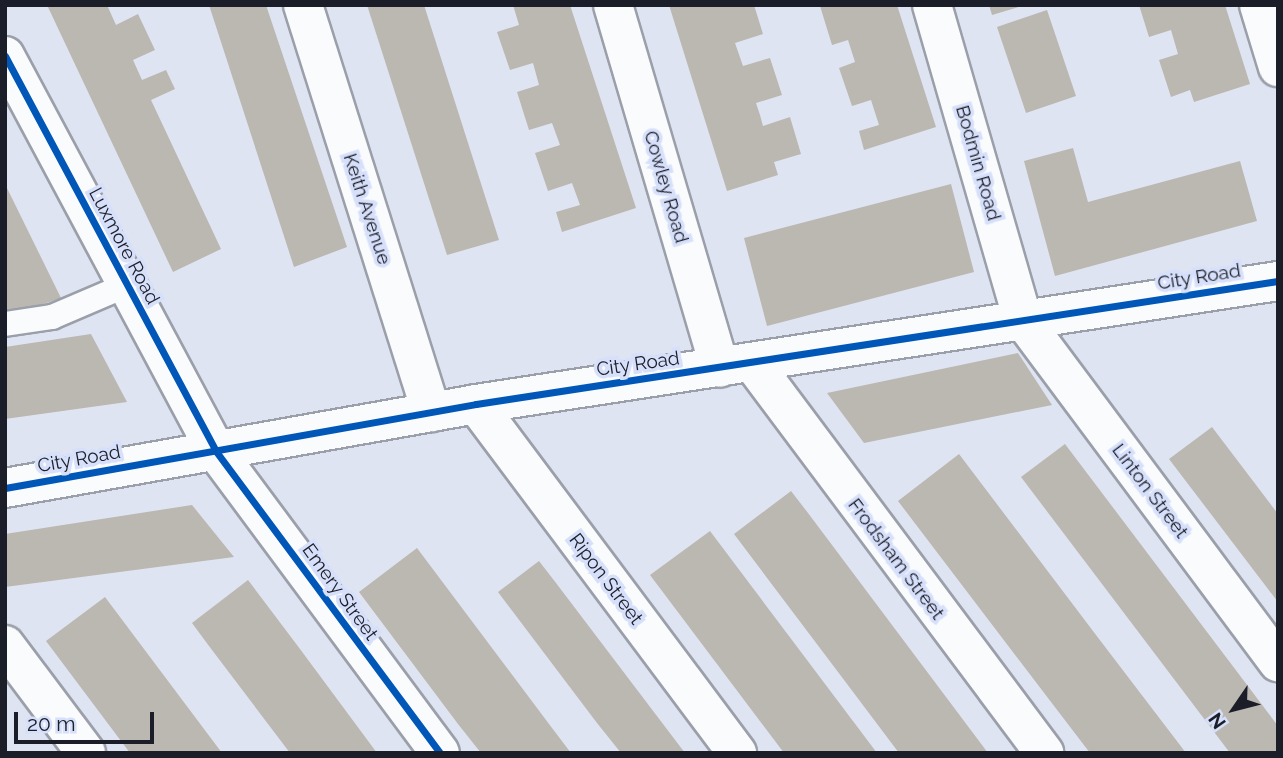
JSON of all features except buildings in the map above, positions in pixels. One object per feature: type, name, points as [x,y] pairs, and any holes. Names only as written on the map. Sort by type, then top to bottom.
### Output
[{"type":"street","name":"Keith Avenue","points":[[303,5],[431,412]]},
{"type":"street","name":"Cowley Road","points":[[613,5],[736,365]]},
{"type":"street","name":"Bodmin Road","points":[[932,5],[1023,320]]},
{"type":"street","points":[[1259,5],[1278,67]]},
{"type":"street","name":"Luxmore Road","points":[[5,56],[215,450]]},
{"type":"street","name":"City Road","points":[[5,488],[476,404],[1278,281]]},
{"type":"street","name":"Linton Street","points":[[1023,320],[1278,662]]},
{"type":"street","name":"Frodsham Street","points":[[736,365],[1044,753]]},
{"type":"street","name":"Ripon Street","points":[[476,404],[737,753]]},
{"type":"street","name":"Emery Street","points":[[215,450],[440,753]]},
{"type":"street","points":[[5,645],[86,753]]},
{"type":"lane","points":[[5,324],[52,317],[127,285]]},
{"type":"cycle path","points":[[5,56],[215,450],[440,753]]},
{"type":"cycle path","points":[[5,488],[476,404],[1278,281]]}]
